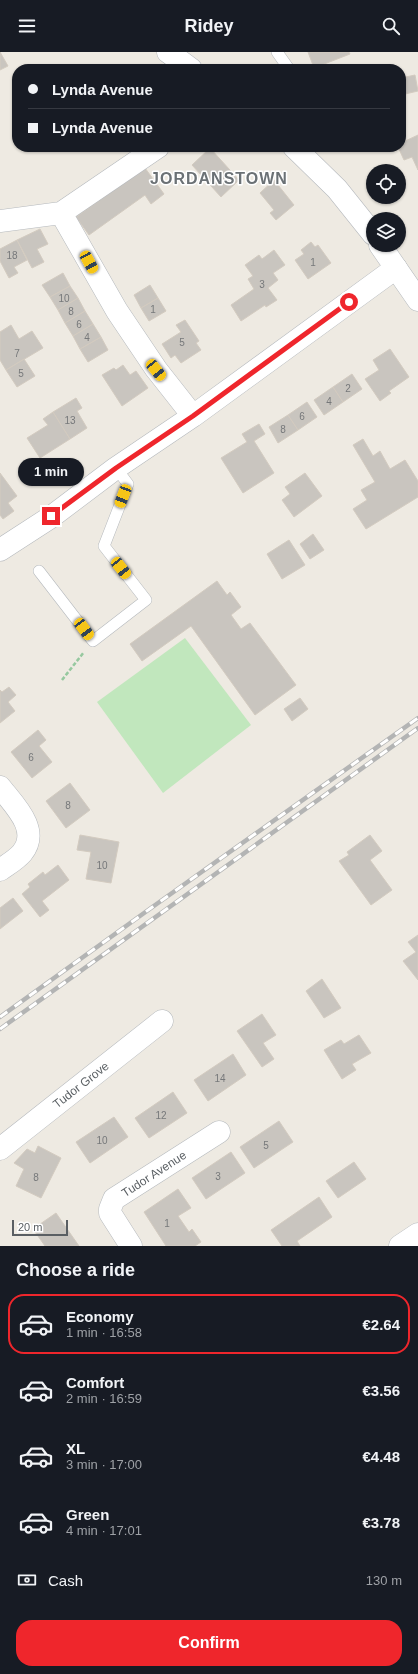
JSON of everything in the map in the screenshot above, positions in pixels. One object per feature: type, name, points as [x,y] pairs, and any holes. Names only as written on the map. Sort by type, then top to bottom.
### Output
[{"type":"street","points":[[168,52],[184,64]]},
{"type":"street","points":[[0,221],[61,213],[151,152]]},
{"type":"street","points":[[299,152],[337,189],[366,225]]},
{"type":"street","points":[[61,213],[117,311],[156,370],[193,416]]},
{"type":"street","points":[[385,252],[418,300]]},
{"type":"street","points":[[0,550],[51,516],[116,468],[193,416],[396,268]]},
{"type":"street","points":[[0,787],[27,823],[29,834],[27,846],[22,853],[0,870]]},
{"type":"street","name":"Tudor Grove","points":[[0,1150],[162,1021]]},
{"type":"street","name":"Tudor Avenue","points":[[132,1246],[110,1213],[114,1199],[219,1132]]},
{"type":"street","points":[[400,1246],[418,1234]]},
{"type":"lane","points":[[277,52],[286,64]]},
{"type":"lane","points":[[39,571],[92,641],[146,600],[104,546],[128,484],[116,468]]},
{"type":"path","points":[[62,680],[92,641]]},
{"type":"green space","points":[[185,638],[251,725],[163,793],[97,702]]},
{"type":"building","points":[[0,52],[8,66],[0,70]]},
{"type":"building","points":[[308,52],[349,52],[350,54],[324,64],[312,64]]},
{"type":"building","points":[[415,75],[418,91],[406,94],[406,77]]},
{"type":"building","points":[[418,135],[418,170],[412,157],[404,160],[400,152],[406,152],[406,141]]},
{"type":"building","points":[[206,152],[214,152],[239,180],[221,197],[192,165]]},
{"type":"building","points":[[145,168],[164,194],[151,204],[145,195],[89,235],[76,217]]},
{"type":"building","points":[[274,180],[294,205],[276,220],[270,213],[274,210],[260,193]]},
{"type":"building","points":[[40,229],[48,244],[37,249],[44,262],[32,268],[17,240]]},
{"type":"building","points":[[17,240],[27,260],[14,267],[18,273],[9,278],[0,261],[0,249]]},
{"type":"building","points":[[311,242],[315,247],[318,245],[331,263],[308,279],[295,260],[304,254],[301,250]]},
{"type":"building","points":[[274,250],[285,265],[273,273],[278,280],[268,288],[277,300],[266,307],[265,305],[241,321],[231,305],[254,289],[248,279],[253,276],[245,265],[259,255],[262,259]]},
{"type":"building","points":[[63,273],[70,286],[50,297],[42,285]]},
{"type":"building","points":[[150,285],[158,298],[141,308],[134,295]]},
{"type":"building","points":[[70,286],[78,298],[58,310],[50,297]]},
{"type":"building","points":[[78,298],[85,311],[65,323],[58,310]]},
{"type":"building","points":[[158,298],[166,311],[149,321],[141,308]]},
{"type":"building","points":[[85,311],[93,324],[73,336],[65,323]]},
{"type":"building","points":[[185,320],[199,341],[196,343],[201,350],[181,363],[175,355],[171,358],[162,344],[181,332],[176,325]]},
{"type":"building","points":[[93,324],[101,337],[80,349],[73,336]]},
{"type":"building","points":[[11,325],[19,339],[32,331],[43,348],[6,370],[0,360],[0,332]]},
{"type":"building","points":[[101,337],[108,350],[88,362],[80,349]]},
{"type":"building","points":[[390,349],[409,377],[389,391],[391,393],[380,401],[365,379],[379,370],[373,360]]},
{"type":"building","points":[[24,359],[35,376],[17,387],[6,370]]},
{"type":"building","points":[[123,365],[130,375],[136,371],[148,388],[122,406],[102,375],[114,368],[116,370]]},
{"type":"building","points":[[352,374],[362,389],[343,402],[333,387]]},
{"type":"building","points":[[333,387],[343,402],[324,415],[314,400]]},
{"type":"building","points":[[76,398],[82,408],[77,411],[87,428],[70,439],[53,412]]},
{"type":"building","points":[[307,402],[317,417],[298,430],[288,415]]},
{"type":"building","points":[[53,412],[70,439],[40,458],[27,438],[48,425],[43,419]]},
{"type":"building","points":[[288,415],[298,430],[278,443],[269,427]]},
{"type":"building","points":[[259,424],[265,434],[254,441],[274,473],[243,493],[221,458],[247,442],[242,434]]},
{"type":"building","points":[[363,439],[373,456],[380,451],[390,469],[405,460],[418,481],[418,497],[366,529],[353,509],[367,500],[361,490],[375,482],[353,445]]},
{"type":"building","points":[[0,473],[17,496],[8,503],[14,511],[3,519],[0,515]]},
{"type":"building","points":[[305,473],[322,496],[294,517],[282,500],[290,494],[285,487]]},
{"type":"building","points":[[313,534],[324,550],[310,559],[300,544]]},
{"type":"building","points":[[289,540],[305,565],[282,579],[267,554]]},
{"type":"building","points":[[217,581],[227,595],[230,592],[241,607],[231,615],[241,629],[250,623],[296,685],[255,715],[191,626],[142,661],[130,644]]},
{"type":"building","points":[[9,687],[16,695],[8,702],[15,711],[0,723],[0,690],[2,692]]},
{"type":"building","points":[[300,698],[308,709],[292,721],[284,709]]},
{"type":"building","points":[[38,730],[46,740],[39,746],[52,762],[32,778],[11,752]]},
{"type":"building","points":[[70,783],[90,810],[66,828],[46,801]]},
{"type":"building","points":[[80,835],[119,842],[111,883],[86,879],[91,852],[77,850]]},
{"type":"building","points":[[370,835],[382,851],[370,860],[392,890],[371,905],[339,861],[349,855],[347,852]]},
{"type":"building","points":[[58,865],[69,880],[42,901],[49,910],[40,917],[22,894],[30,887],[28,884],[43,872],[45,875]]},
{"type":"building","points":[[13,898],[23,911],[0,929],[0,908]]},
{"type":"building","points":[[418,935],[418,980],[403,961],[416,952],[408,942]]},
{"type":"building","points":[[322,979],[341,1008],[324,1018],[306,991]]},
{"type":"building","points":[[262,1014],[276,1035],[263,1043],[274,1059],[262,1067],[237,1031]]},
{"type":"building","points":[[359,1035],[371,1053],[352,1064],[356,1070],[342,1079],[324,1050],[341,1040],[344,1044]]},
{"type":"building","points":[[233,1054],[246,1075],[208,1101],[194,1080]]},
{"type":"building","points":[[173,1092],[187,1113],[149,1138],[135,1118]]},
{"type":"building","points":[[114,1117],[128,1137],[90,1163],[76,1142]]},
{"type":"building","points":[[279,1121],[293,1142],[254,1168],[240,1147]]},
{"type":"building","points":[[38,1146],[61,1158],[41,1198],[16,1186],[24,1169],[14,1163],[27,1149],[35,1153]]},
{"type":"building","points":[[231,1152],[245,1173],[206,1199],[192,1178]]},
{"type":"building","points":[[354,1162],[366,1179],[338,1198],[326,1181]]},
{"type":"building","points":[[178,1189],[191,1208],[178,1216],[189,1232],[192,1229],[201,1242],[195,1246],[166,1246],[144,1212]]},
{"type":"building","points":[[319,1197],[332,1217],[297,1241],[300,1246],[282,1246],[271,1230]]},
{"type":"building","points":[[56,1213],[79,1246],[45,1246],[33,1229]]},
{"type":"railway","points":[[0,1017],[418,718]]},
{"type":"railway","points":[[0,1029],[418,728]]},
{"type":"district","name":"JORDANSTOWN","points":[[219,178]]},
{"type":"route","points":[[51,516],[116,468],[193,416],[349,302]]}]
